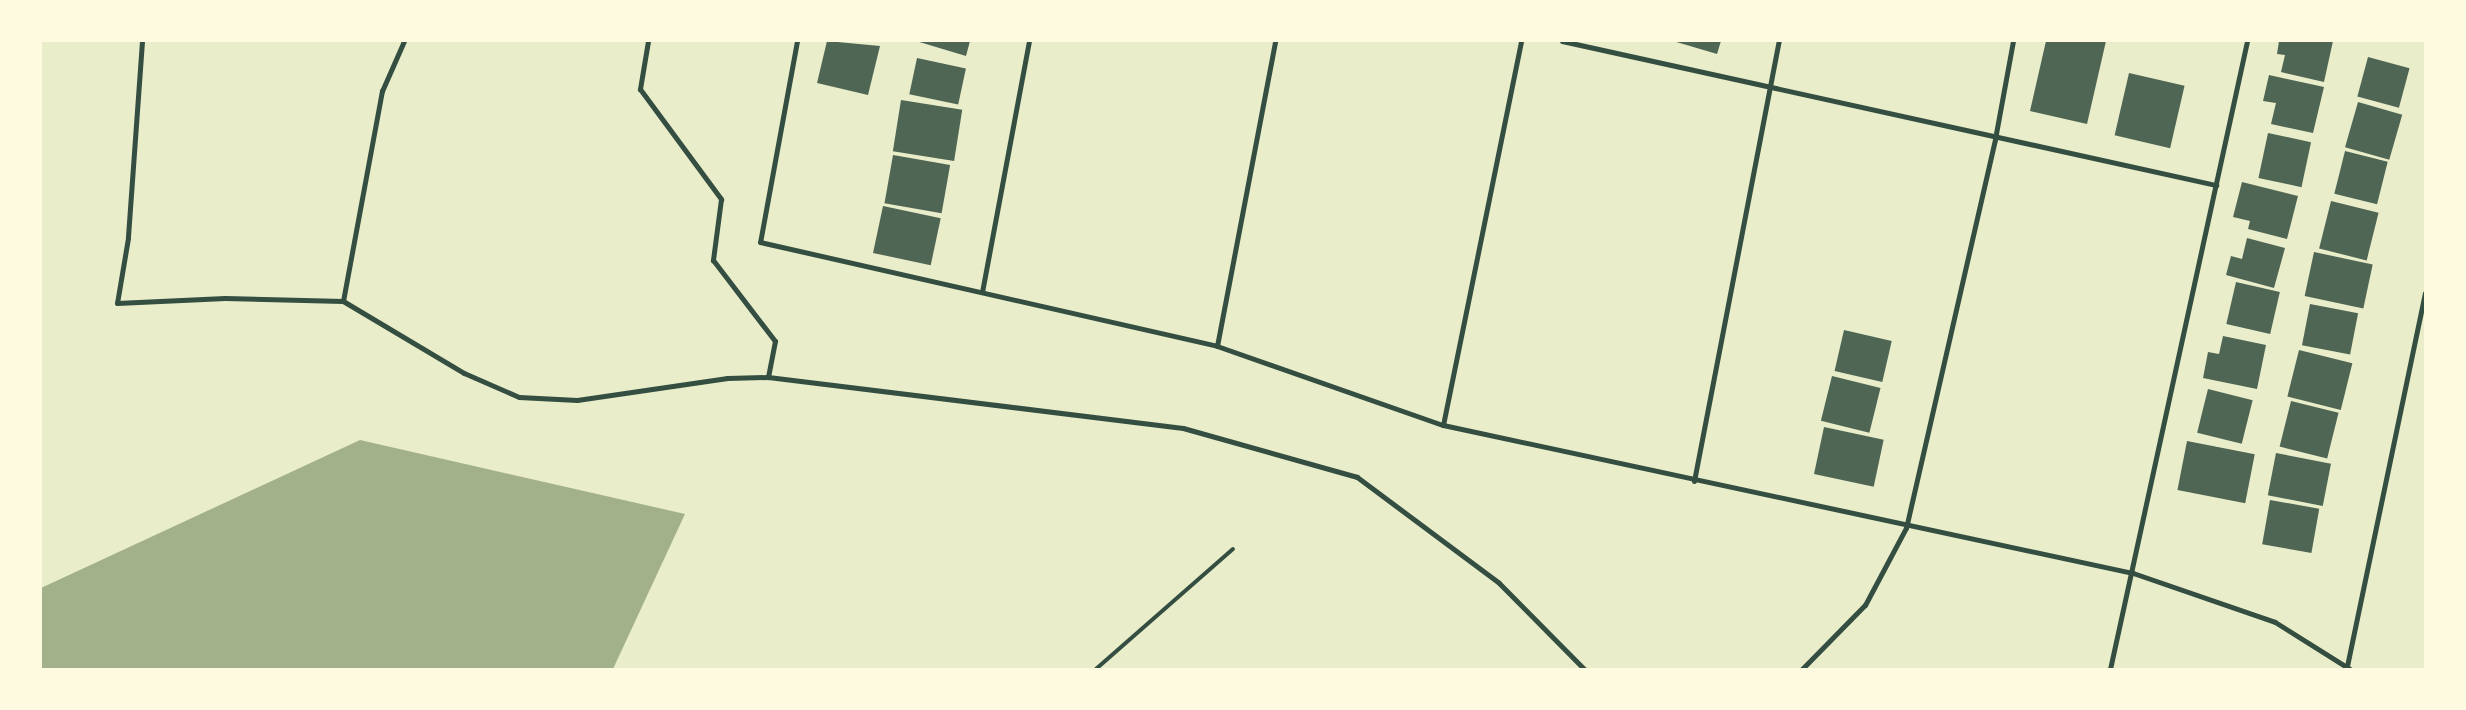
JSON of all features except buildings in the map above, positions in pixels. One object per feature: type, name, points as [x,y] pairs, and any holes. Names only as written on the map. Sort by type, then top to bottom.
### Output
[{"type":"street","points":[[142,41],[128,238],[117,303],[225,298],[343,301],[464,373],[519,397],[577,400],[727,378],[768,377],[1182,428],[1357,476],[1499,583],[1584,669]]},
{"type":"street","points":[[343,301],[382,91],[404,41]]},
{"type":"street","points":[[648,41],[640,89],[721,199],[713,260],[775,341],[768,377]]},
{"type":"street","points":[[797,41],[760,242],[1217,346],[1443,425],[1906,528],[2134,573],[2275,622],[2348,667],[2425,293]]},
{"type":"street","points":[[982,292],[1029,41]]},
{"type":"street","points":[[1217,346],[1275,41]]},
{"type":"street","points":[[1443,425],[1522,41]]},
{"type":"street","points":[[1562,41],[1995,139],[2216,185]]},
{"type":"street","points":[[1694,481],[1778,41]]},
{"type":"street","points":[[1802,669],[1864,605],[1906,528],[1995,139],[2013,41]]},
{"type":"street","points":[[2110,669],[2134,573],[2247,41]]},
{"type":"lane","points":[[1096,669],[1233,549]]},
{"type":"shaded area","points":[[360,440],[685,514],[613,669],[41,669],[41,588]]}]
